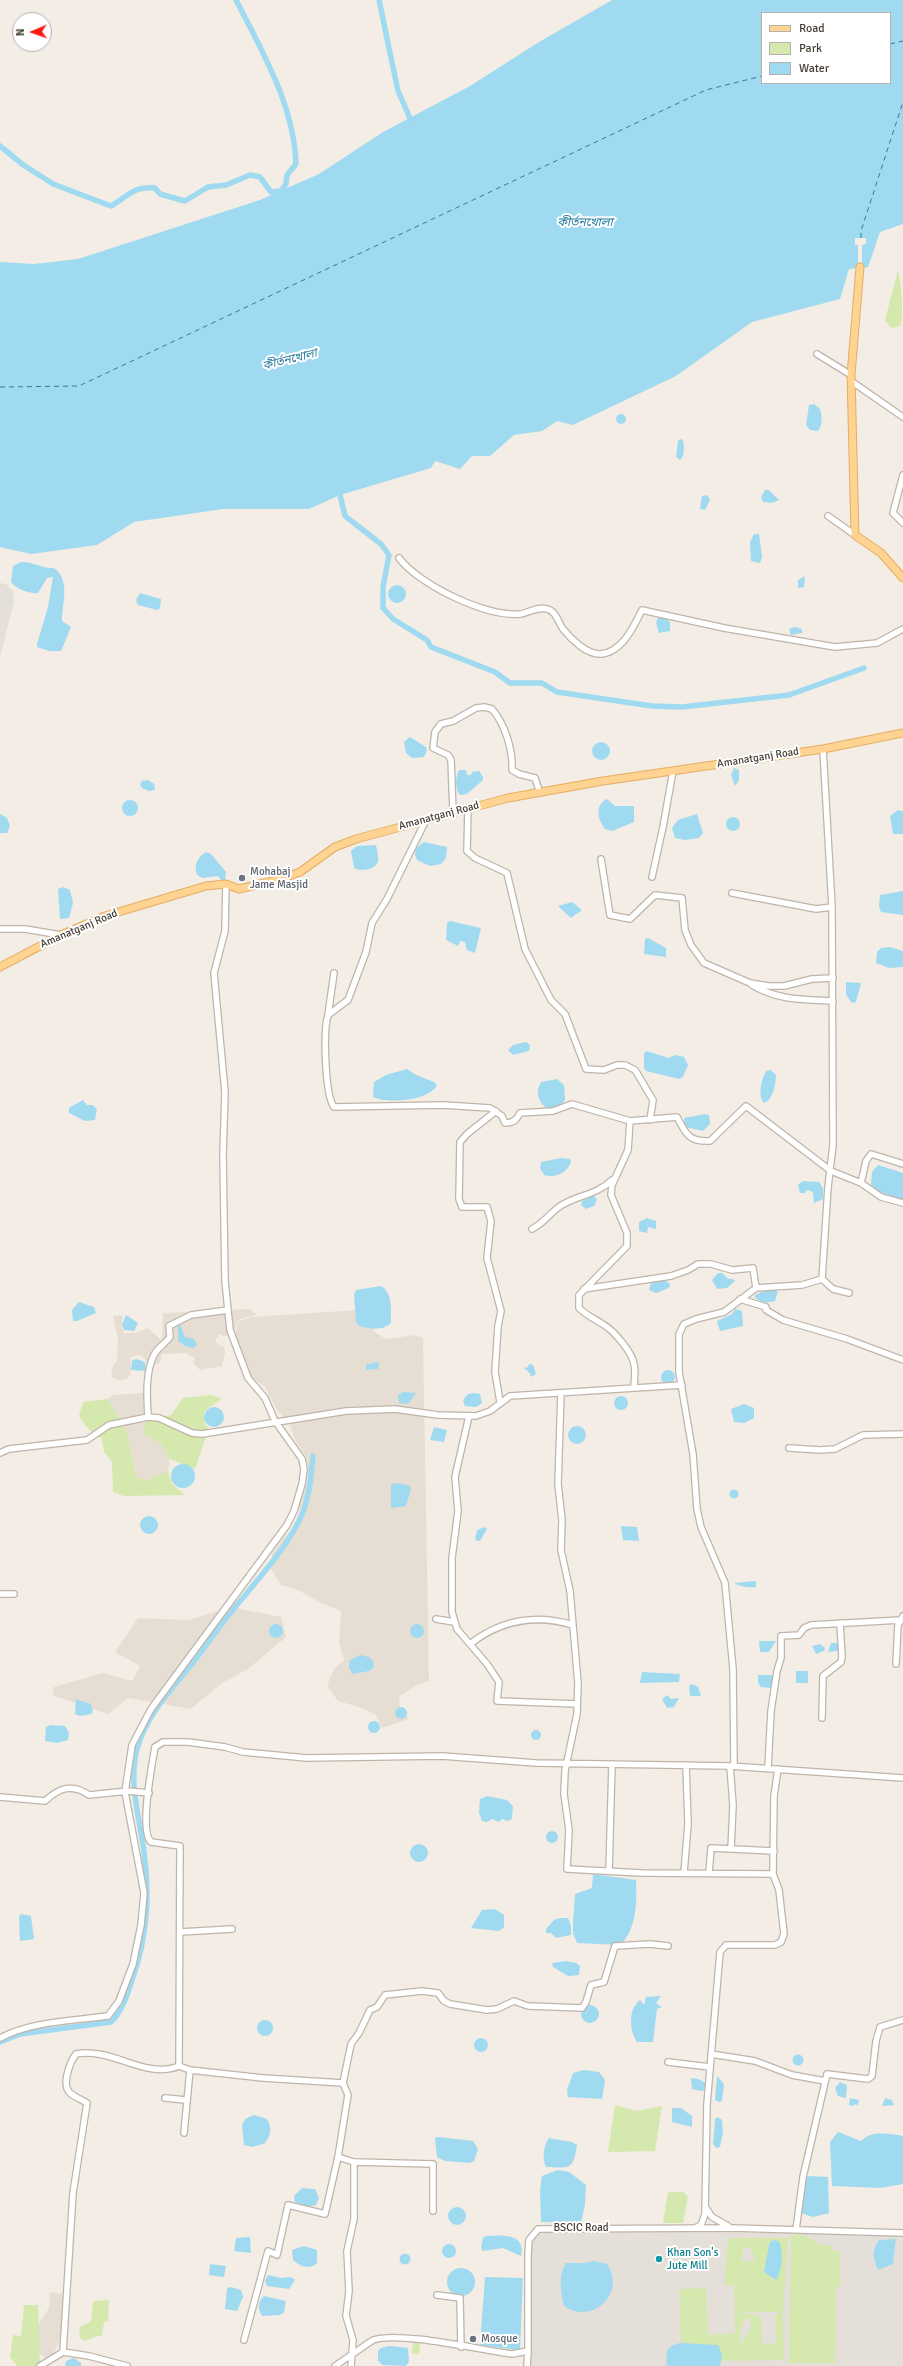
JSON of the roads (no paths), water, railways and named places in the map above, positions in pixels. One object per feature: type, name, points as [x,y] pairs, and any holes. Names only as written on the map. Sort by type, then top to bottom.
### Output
[{"type":"main road","points":[[860,267],[851,378],[855,535],[881,553],[903,578]]},
{"type":"main road","name":"Amanatganj Road","points":[[0,967],[61,935],[105,916],[206,886],[226,884],[239,889],[281,879],[300,872],[336,847],[356,838],[452,812],[508,798],[603,781],[823,748],[903,733]]},
{"type":"street","points":[[817,354],[903,417]]},
{"type":"street","points":[[903,475],[892,513],[903,523]]},
{"type":"street","points":[[828,516],[855,535]]},
{"type":"street","points":[[399,558],[407,568],[430,583],[474,605],[521,614],[547,609],[556,615],[563,629],[586,650],[600,654],[614,649],[628,636],[642,610],[724,628],[835,647],[877,643],[903,629]]},
{"type":"street","points":[[452,812],[451,760],[448,755],[433,748],[435,732],[441,724],[484,707],[492,709],[503,727],[511,754],[512,770],[535,778],[540,793]]},
{"type":"street","points":[[822,1279],[828,1187],[833,1145],[834,978],[832,907],[823,748]]},
{"type":"street","points":[[652,876],[673,771]]},
{"type":"street","points":[[468,808],[467,851],[475,858],[507,873],[525,949],[551,1000],[565,1014],[586,1069],[604,1070],[617,1065],[625,1065],[635,1070],[653,1100],[650,1120]]},
{"type":"street","points":[[328,1015],[348,1000],[366,952],[372,923],[387,899],[426,820]]},
{"type":"street","points":[[601,859],[610,915],[630,919],[656,895],[682,898],[685,930],[691,945],[704,963],[750,983],[770,995],[788,999],[833,1001]]},
{"type":"street","points":[[0,2038],[19,2029],[108,2016],[119,2001],[133,1964],[141,1925],[144,1893],[126,1792],[132,1745],[151,1709],[212,1629],[287,1525],[294,1511],[302,1484],[304,1469],[302,1459],[275,1421],[265,1398],[248,1378],[230,1330],[225,1282],[223,1155],[225,1092],[214,973],[225,931],[226,884]]},
{"type":"street","points":[[732,893],[816,909],[832,907]]},
{"type":"street","points":[[0,929],[25,929],[61,935]]},
{"type":"street","points":[[334,973],[324,1034],[325,1056],[334,1107],[443,1105],[490,1108],[496,1111],[505,1122],[510,1123],[516,1120],[520,1113],[553,1111],[572,1104],[630,1121],[677,1117],[685,1133],[697,1141],[710,1140],[746,1106],[831,1171],[861,1183],[881,1197],[903,1203]]},
{"type":"street","points":[[750,983],[784,986],[812,979],[834,978]]},
{"type":"street","points":[[496,1111],[467,1134],[460,1142],[459,1191],[460,1206],[487,1207],[491,1221],[487,1258],[501,1311],[498,1326],[496,1372],[500,1402]]},
{"type":"street","points":[[630,1121],[628,1150],[612,1185],[611,1195],[627,1233],[627,1246],[579,1295],[579,1308],[586,1315],[605,1325],[616,1334],[634,1363],[634,1388]]},
{"type":"street","points":[[861,1183],[866,1161],[871,1154],[903,1164]]},
{"type":"street","points":[[532,1228],[543,1224],[560,1206],[605,1187],[618,1174]]},
{"type":"street","points":[[584,1289],[671,1276],[688,1270],[698,1264],[711,1264],[732,1270],[753,1268],[756,1288]]},
{"type":"street","points":[[731,1849],[733,1805],[733,1669],[725,1583],[701,1527],[697,1509],[693,1454],[678,1352],[679,1334],[684,1324],[696,1319],[724,1312],[756,1288],[802,1284],[822,1279]]},
{"type":"street","points":[[822,1279],[833,1289],[849,1293]]},
{"type":"street","points":[[740,1299],[766,1307],[766,1310],[783,1320],[847,1339],[903,1360]]},
{"type":"street","points":[[148,1417],[147,1397],[150,1364],[154,1354],[170,1337],[169,1326],[191,1315],[228,1310]]},
{"type":"street","points":[[0,1453],[9,1449],[87,1440],[109,1425],[148,1417],[159,1418],[192,1433],[202,1434],[238,1430],[275,1421],[285,1422],[323,1413],[386,1410],[469,1416],[482,1415],[510,1396],[682,1385]]},
{"type":"street","points":[[561,1393],[558,1484],[562,1520],[561,1550],[570,1591],[578,1683],[578,1704],[568,1763],[565,1771],[564,1794],[569,1830],[567,1870],[773,1874]]},
{"type":"street","points":[[469,1416],[455,1477],[458,1499],[451,1583],[454,1622],[457,1629],[499,1682],[498,1701],[578,1704]]},
{"type":"street","points":[[789,1448],[820,1450],[835,1449],[863,1435],[903,1434]]},
{"type":"street","points":[[0,1594],[14,1594]]},
{"type":"street","points":[[768,1768],[771,1711],[775,1679],[781,1658],[781,1636],[799,1635],[804,1628],[811,1625],[902,1618]]},
{"type":"street","points":[[896,1664],[898,1625],[902,1618]]},
{"type":"street","points":[[436,1619],[454,1622]]},
{"type":"street","points":[[470,1644],[499,1626],[524,1620],[543,1620],[573,1626]]},
{"type":"street","points":[[822,1718],[822,1676],[841,1662],[842,1657],[840,1623]]},
{"type":"street","points":[[179,2066],[180,1932],[178,1907],[180,1846],[151,1842],[148,1840],[146,1818],[156,1747],[163,1742],[188,1742],[225,1747],[243,1752],[307,1758],[442,1756],[536,1763],[732,1766],[903,1778]]},
{"type":"street","points":[[609,1871],[612,1764]]},
{"type":"street","points":[[684,1873],[688,1836],[686,1765]]},
{"type":"street","points":[[693,2229],[701,2225],[706,2208],[710,2067],[720,1952],[726,1945],[774,1945],[781,1942],[784,1934],[779,1890],[773,1874],[774,1796],[778,1769]]},
{"type":"street","points":[[0,1797],[45,1801],[56,1791],[68,1787],[82,1790],[89,1795],[126,1792],[149,1793]]},
{"type":"street","points":[[709,1873],[711,1848],[774,1851]]},
{"type":"street","points":[[180,1932],[232,1929]]},
{"type":"street","points":[[244,2340],[268,2251],[278,2255],[288,2205],[325,2214],[338,2157],[348,2095],[343,2083],[351,2044],[359,2033],[370,2010],[377,2006],[385,1995],[422,1991],[438,1993],[444,2001],[450,2004],[487,2010],[497,2009],[514,2001],[528,2006],[582,2008],[586,2002],[591,1985],[604,1982],[615,1946],[650,1944],[668,1946]]},
{"type":"street","points":[[796,2230],[803,2177],[825,2080],[829,2072],[848,2077],[868,2079],[872,2076],[876,2041],[880,2027],[903,2020]]},
{"type":"street","points":[[63,2352],[74,2193],[87,2103],[69,2092],[67,2087],[68,2068],[76,2054],[89,2052],[118,2057],[145,2068],[168,2070],[179,2066],[190,2070],[263,2078],[343,2083]]},
{"type":"street","points":[[711,2054],[755,2061],[792,2075],[825,2080]]},
{"type":"street","points":[[668,2062],[710,2067]]},
{"type":"street","points":[[184,2133],[190,2070]]},
{"type":"street","points":[[165,2098],[186,2100]]},
{"type":"street","points":[[338,2157],[354,2162],[433,2164],[432,2211]]},
{"type":"street","points":[[351,2366],[353,2340],[346,2316],[349,2291],[347,2251],[354,2219],[354,2162]]},
{"type":"street","points":[[706,2208],[717,2222],[732,2228]]},
{"type":"street","name":"BSCIC Road","points":[[527,2366],[529,2240],[538,2230],[732,2228],[903,2233]]},
{"type":"street","points":[[437,2295],[460,2298],[461,2347]]},
{"type":"street","points":[[335,2366],[373,2340],[381,2338],[414,2339],[512,2354],[528,2351]]},
{"type":"street","points":[[40,2366],[63,2352],[89,2356],[127,2366]]},
{"type":"water","name":"কীর্তনখোলা","points":[[612,0],[903,0],[903,224],[880,232],[868,267],[849,269],[840,299],[752,322],[676,376],[573,425],[557,421],[542,431],[514,435],[490,456],[472,456],[460,469],[435,461],[431,468],[340,495],[309,509],[223,509],[134,522],[97,545],[31,554],[0,547],[0,262],[34,264],[78,259],[260,200],[319,174],[383,132],[470,86],[539,42]]},
{"type":"water","points":[[814,404],[820,409],[822,420],[818,431],[810,430],[806,425],[809,405]]},
{"type":"water","points":[[619,414],[623,414],[625,415],[625,423],[619,424],[616,421],[616,417]]},
{"type":"water","points":[[682,439],[684,450],[683,456],[680,460],[676,457],[678,440]]},
{"type":"water","points":[[765,490],[769,490],[779,500],[772,503],[763,502],[761,497]]},
{"type":"water","points":[[707,495],[710,500],[705,510],[700,509],[702,496]]},
{"type":"water","points":[[754,534],[759,534],[762,557],[760,563],[751,561],[750,542]]},
{"type":"water","points":[[21,562],[54,568],[62,579],[64,593],[62,621],[71,627],[61,651],[49,651],[37,647],[48,607],[53,577],[47,578],[38,593],[31,593],[20,589],[11,582],[13,566]]},
{"type":"water","points":[[805,576],[804,587],[798,588],[798,580]]},
{"type":"water","points":[[397,585],[403,588],[406,594],[403,600],[397,603],[391,600],[388,594],[391,588]]},
{"type":"water","points":[[140,593],[161,599],[160,608],[157,610],[138,605],[136,600]]},
{"type":"water","points":[[658,617],[665,618],[670,622],[670,631],[659,633],[656,623]]},
{"type":"water","points":[[795,627],[802,629],[802,633],[791,635],[789,629]]},
{"type":"water","points":[[410,737],[426,747],[427,750],[424,757],[412,758],[406,753],[404,742]]},
{"type":"water","points":[[601,742],[607,745],[610,751],[607,757],[601,760],[595,757],[592,751],[595,745]]},
{"type":"water","points":[[734,768],[739,770],[739,780],[735,786],[731,775]]},
{"type":"water","points":[[459,770],[466,770],[467,775],[471,775],[472,772],[479,771],[483,777],[483,780],[467,794],[460,795],[457,790],[456,783]]},
{"type":"water","points":[[148,780],[154,784],[155,790],[149,791],[142,788],[140,784],[142,781]]},
{"type":"water","points":[[607,799],[615,806],[634,806],[634,822],[612,831],[605,829],[598,813],[600,805]]},
{"type":"water","points":[[130,800],[137,805],[138,808],[133,815],[130,816],[123,811],[122,808],[127,801]]},
{"type":"water","points":[[898,810],[903,811],[903,834],[893,834],[890,816]]},
{"type":"water","points":[[0,814],[7,818],[10,826],[7,833],[0,833]]},
{"type":"water","points":[[697,814],[703,833],[699,838],[685,840],[675,838],[672,828],[678,820]]},
{"type":"water","points":[[733,817],[738,819],[740,824],[738,829],[733,831],[728,829],[726,824],[728,819]]},
{"type":"water","points":[[424,842],[447,847],[446,858],[441,864],[430,866],[417,860],[415,855],[416,848]]},
{"type":"water","points":[[376,845],[378,862],[376,865],[367,870],[354,868],[351,851],[357,846]]},
{"type":"water","points":[[206,852],[211,854],[226,872],[225,881],[221,880],[218,876],[203,878],[197,875],[197,862]]},
{"type":"water","points":[[63,887],[70,890],[73,903],[69,918],[60,919],[58,889]]},
{"type":"water","points":[[903,891],[903,915],[881,912],[879,906],[880,895]]},
{"type":"water","points":[[572,902],[582,910],[571,918],[558,906]]},
{"type":"water","points":[[450,921],[481,928],[475,953],[467,950],[465,942],[460,941],[458,946],[446,940],[447,923]]},
{"type":"water","points":[[648,938],[666,948],[666,957],[644,954],[645,939]]},
{"type":"water","points":[[890,947],[903,951],[903,967],[889,968],[876,963],[877,952],[881,948]]},
{"type":"water","points":[[846,982],[861,983],[856,1002],[852,1003],[846,995]]},
{"type":"water","points":[[526,1042],[530,1045],[529,1051],[513,1055],[508,1050],[513,1045]]},
{"type":"water","points":[[647,1051],[668,1058],[675,1055],[684,1057],[688,1065],[683,1077],[679,1079],[646,1071],[644,1068],[644,1053]]},
{"type":"water","points":[[407,1069],[416,1075],[434,1082],[437,1085],[426,1095],[408,1100],[388,1100],[373,1097],[374,1082],[386,1075]]},
{"type":"water","points":[[771,1070],[776,1075],[775,1087],[770,1099],[764,1103],[761,1096],[763,1078],[766,1071]]},
{"type":"water","points":[[557,1079],[564,1085],[565,1100],[562,1104],[547,1109],[538,1097],[539,1086],[541,1082]]},
{"type":"water","points":[[83,1100],[87,1105],[92,1105],[97,1109],[95,1120],[85,1121],[69,1113],[69,1108]]},
{"type":"water","points":[[705,1114],[709,1115],[710,1124],[703,1131],[685,1127],[684,1118]]},
{"type":"water","points":[[561,1158],[570,1159],[571,1162],[564,1172],[552,1176],[544,1175],[540,1168],[541,1162]]},
{"type":"water","points":[[878,1165],[903,1173],[903,1200],[879,1192],[871,1185],[872,1172]]},
{"type":"water","points":[[803,1181],[819,1182],[823,1188],[823,1199],[814,1203],[813,1192],[807,1190],[805,1193],[800,1193],[798,1185]]},
{"type":"water","points":[[594,1195],[597,1200],[594,1206],[586,1209],[581,1205],[582,1201]]},
{"type":"water","points":[[647,1218],[656,1221],[656,1229],[648,1227],[647,1233],[639,1231],[639,1222]]},
{"type":"water","points":[[718,1273],[722,1273],[728,1279],[733,1279],[735,1281],[727,1288],[717,1289],[712,1280]]},
{"type":"water","points":[[664,1280],[670,1284],[669,1288],[656,1293],[649,1290],[651,1283]]},
{"type":"water","points":[[381,1286],[388,1293],[391,1308],[391,1323],[388,1326],[380,1328],[359,1326],[356,1322],[354,1294],[356,1290]]},
{"type":"water","points":[[768,1289],[774,1289],[778,1292],[775,1301],[764,1303],[755,1298],[755,1295]]},
{"type":"water","points":[[79,1302],[94,1307],[96,1313],[77,1321],[73,1321],[72,1310]]},
{"type":"water","points":[[735,1309],[742,1311],[743,1326],[720,1331],[717,1321],[732,1314]]},
{"type":"water","points":[[126,1315],[138,1323],[134,1331],[124,1330],[122,1325]]},
{"type":"water","points":[[178,1324],[180,1324],[185,1337],[194,1339],[197,1345],[193,1348],[187,1347],[178,1341]]},
{"type":"water","points":[[137,1359],[145,1362],[146,1371],[131,1370],[132,1360]]},
{"type":"water","points":[[376,1362],[379,1363],[378,1369],[366,1370],[366,1365]]},
{"type":"water","points":[[529,1364],[533,1365],[536,1374],[531,1377],[530,1373],[524,1368],[528,1367]]},
{"type":"water","points":[[668,1370],[673,1372],[675,1377],[673,1382],[668,1384],[663,1382],[661,1377],[663,1372]]},
{"type":"water","points":[[403,1392],[416,1393],[408,1404],[399,1403],[398,1395]]},
{"type":"water","points":[[468,1394],[480,1394],[482,1403],[476,1407],[465,1406],[463,1400]]},
{"type":"water","points":[[618,1396],[624,1396],[628,1400],[628,1406],[624,1410],[618,1410],[614,1406],[614,1400]]},
{"type":"water","points":[[744,1404],[754,1408],[754,1418],[744,1423],[734,1422],[731,1409]]},
{"type":"water","points":[[214,1407],[221,1410],[224,1417],[221,1424],[214,1427],[207,1424],[204,1417],[207,1410]]},
{"type":"water","points":[[573,1426],[581,1426],[586,1431],[584,1442],[581,1444],[573,1444],[568,1439],[568,1431]]},
{"type":"water","points":[[434,1427],[447,1430],[444,1442],[430,1440]]},
{"type":"water","points":[[183,1464],[188,1465],[194,1471],[194,1481],[188,1487],[183,1488],[178,1487],[172,1481],[171,1476],[172,1471],[178,1465]]},
{"type":"water","points":[[394,1483],[409,1485],[411,1489],[406,1506],[392,1508],[391,1485]]},
{"type":"water","points":[[734,1489],[739,1494],[734,1499],[729,1494]]},
{"type":"water","points":[[149,1516],[155,1519],[158,1525],[155,1531],[149,1534],[143,1531],[140,1525],[143,1519]]},
{"type":"water","points":[[621,1526],[637,1527],[639,1541],[623,1540]]},
{"type":"water","points":[[485,1527],[487,1529],[480,1541],[475,1540],[477,1530]]},
{"type":"water","points":[[756,1581],[756,1587],[747,1587],[734,1583]]},
{"type":"water","points":[[273,1624],[279,1624],[283,1628],[283,1634],[279,1638],[273,1638],[269,1634],[269,1628]]},
{"type":"water","points":[[417,1624],[422,1626],[424,1631],[422,1636],[417,1638],[412,1636],[410,1631],[412,1626]]},
{"type":"water","points":[[759,1641],[776,1641],[769,1652],[760,1652]]},
{"type":"water","points":[[831,1643],[840,1643],[840,1649],[837,1651],[828,1652]]},
{"type":"water","points":[[820,1644],[825,1648],[824,1651],[816,1654],[812,1646]]},
{"type":"water","points":[[360,1655],[369,1657],[373,1661],[374,1667],[369,1671],[353,1674],[349,1668],[349,1661]]},
{"type":"water","points":[[796,1671],[808,1671],[808,1683],[796,1683]]},
{"type":"water","points":[[642,1672],[680,1674],[679,1682],[640,1683]]},
{"type":"water","points":[[758,1675],[773,1675],[772,1688],[761,1687],[758,1683]]},
{"type":"water","points":[[692,1684],[698,1687],[701,1696],[690,1696],[689,1686]]},
{"type":"water","points":[[667,1695],[671,1699],[679,1698],[674,1707],[667,1708],[662,1699]]},
{"type":"water","points":[[76,1699],[91,1704],[93,1712],[91,1714],[80,1716],[75,1714]]},
{"type":"water","points":[[403,1707],[406,1708],[406,1718],[399,1719],[396,1718],[395,1711],[396,1708]]},
{"type":"water","points":[[372,1721],[376,1721],[380,1727],[376,1733],[372,1733],[368,1729],[368,1725]]},
{"type":"water","points":[[50,1725],[65,1726],[69,1733],[68,1740],[57,1743],[45,1741],[46,1727]]},
{"type":"water","points":[[534,1730],[538,1730],[541,1735],[538,1740],[534,1740],[531,1737],[531,1733]]},
{"type":"water","points":[[487,1796],[507,1800],[513,1806],[512,1819],[508,1821],[502,1819],[499,1822],[492,1819],[487,1822],[482,1821],[479,1813],[480,1799]]},
{"type":"water","points":[[550,1831],[554,1831],[558,1837],[554,1843],[550,1843],[546,1839],[546,1835]]},
{"type":"water","points":[[419,1844],[425,1847],[428,1853],[425,1859],[419,1862],[413,1859],[410,1853],[413,1847]]},
{"type":"water","points":[[593,1874],[636,1880],[636,1905],[633,1923],[626,1939],[620,1945],[577,1943],[573,1933],[575,1894],[592,1888]]},
{"type":"water","points":[[495,1909],[504,1915],[504,1927],[499,1931],[471,1928],[482,1910]]},
{"type":"water","points":[[21,1914],[31,1916],[34,1939],[20,1941],[19,1916]]},
{"type":"water","points":[[568,1918],[571,1926],[571,1935],[556,1938],[551,1933],[546,1933],[546,1929],[554,1920]]},
{"type":"water","points":[[566,1961],[576,1963],[580,1966],[579,1975],[568,1976],[553,1967],[552,1963]]},
{"type":"water","points":[[661,1996],[656,2003],[662,2007],[657,2009],[653,2042],[637,2042],[631,2026],[633,2009],[640,2000],[644,2005],[646,1997]]},
{"type":"water","points":[[590,2005],[596,2008],[599,2014],[596,2020],[590,2023],[584,2020],[581,2014],[584,2008]]},
{"type":"water","points":[[265,2020],[272,2025],[273,2028],[268,2035],[265,2036],[258,2031],[257,2028],[262,2021]]},
{"type":"water","points":[[481,2038],[486,2040],[488,2045],[486,2050],[481,2052],[476,2050],[474,2045],[476,2040]]},
{"type":"water","points":[[796,2055],[800,2055],[802,2056],[802,2064],[796,2065],[793,2062],[793,2058]]},
{"type":"water","points":[[584,2070],[599,2072],[605,2080],[602,2099],[568,2097],[567,2090],[573,2073]]},
{"type":"water","points":[[717,2076],[724,2084],[722,2101],[719,2102],[715,2100]]},
{"type":"water","points":[[691,2078],[698,2079],[706,2083],[706,2090],[702,2091],[692,2089]]},
{"type":"water","points":[[840,2082],[847,2085],[846,2098],[838,2096],[835,2088]]},
{"type":"water","points":[[850,2098],[859,2100],[858,2106],[856,2104],[853,2106],[849,2105]]},
{"type":"water","points":[[885,2098],[892,2100],[894,2105],[882,2106]]},
{"type":"water","points":[[672,2108],[681,2108],[692,2116],[692,2127],[672,2122]]},
{"type":"water","points":[[254,2115],[267,2119],[270,2126],[270,2132],[269,2138],[265,2143],[253,2147],[244,2145],[242,2125],[245,2119]]},
{"type":"water","points":[[718,2117],[722,2120],[723,2132],[720,2147],[716,2148],[713,2144],[715,2119]]},
{"type":"water","points":[[838,2132],[861,2141],[870,2135],[875,2134],[903,2136],[903,2184],[880,2188],[832,2186],[830,2142]]},
{"type":"water","points":[[438,2137],[473,2141],[478,2149],[474,2161],[470,2163],[445,2161],[437,2157],[435,2138]]},
{"type":"water","points":[[549,2138],[572,2142],[577,2145],[574,2159],[569,2166],[561,2168],[546,2167],[544,2152],[545,2145]]},
{"type":"water","points":[[558,2170],[569,2172],[586,2185],[585,2205],[581,2223],[541,2222],[540,2190],[542,2176]]},
{"type":"water","points":[[807,2176],[828,2177],[829,2213],[813,2217],[801,2213]]},
{"type":"water","points":[[302,2188],[315,2189],[319,2198],[316,2205],[308,2207],[295,2202],[294,2196]]},
{"type":"water","points":[[457,2207],[463,2210],[466,2216],[463,2222],[457,2225],[451,2222],[448,2216],[451,2210]]},
{"type":"water","points":[[499,2235],[517,2239],[522,2248],[521,2256],[503,2248],[483,2251],[481,2248],[483,2238],[486,2236]]},
{"type":"water","points":[[250,2237],[251,2253],[234,2251],[236,2238]]},
{"type":"water","points":[[896,2239],[893,2264],[878,2270],[874,2255],[876,2244],[879,2240]]},
{"type":"water","points":[[775,2240],[779,2242],[781,2246],[782,2256],[780,2272],[776,2280],[764,2272],[769,2245],[771,2241]]},
{"type":"water","points":[[446,2244],[452,2244],[456,2248],[456,2254],[452,2258],[446,2258],[442,2254],[442,2248]]},
{"type":"water","points":[[304,2246],[317,2250],[317,2263],[314,2265],[305,2267],[293,2260],[292,2250]]},
{"type":"water","points":[[405,2253],[409,2255],[411,2259],[409,2263],[405,2265],[401,2263],[399,2259],[401,2255]]},
{"type":"water","points":[[594,2261],[607,2264],[612,2275],[613,2286],[610,2295],[604,2303],[595,2309],[585,2312],[575,2311],[564,2306],[561,2290],[561,2278],[563,2268],[566,2263],[585,2263]]},
{"type":"water","points":[[210,2264],[226,2266],[224,2277],[209,2275]]},
{"type":"water","points":[[461,2268],[471,2272],[475,2282],[471,2292],[461,2296],[451,2292],[447,2282],[451,2272]]},
{"type":"water","points":[[268,2275],[281,2278],[291,2277],[295,2280],[289,2289],[267,2286],[265,2281]]},
{"type":"water","points":[[485,2277],[523,2278],[520,2349],[517,2350],[480,2345]]},
{"type":"water","points":[[231,2287],[241,2290],[243,2297],[237,2311],[225,2309],[227,2288]]},
{"type":"water","points":[[264,2296],[286,2301],[284,2312],[280,2315],[262,2316],[259,2306],[260,2301]]},
{"type":"water","points":[[680,2343],[718,2345],[722,2354],[720,2366],[667,2366],[666,2357],[669,2348]]},
{"type":"water","points":[[389,2346],[408,2348],[409,2362],[406,2366],[382,2365],[378,2360],[378,2351],[381,2348]]},
{"type":"water","points":[[74,2358],[81,2363],[81,2366],[65,2366],[66,2361]]},
{"type":"waterway","points":[[236,0],[275,79],[283,100],[294,142],[296,164],[287,175],[286,184],[281,191],[283,198]]},
{"type":"waterway","points":[[379,0],[398,91],[413,125]]},
{"type":"waterway","points":[[0,146],[22,164],[53,184],[111,206],[131,192],[147,188],[155,188],[160,194],[185,201],[208,187],[226,185],[250,175],[260,177],[271,192],[281,191]]},
{"type":"waterway","points":[[340,495],[345,516],[381,544],[389,555],[383,587],[383,608],[393,619],[427,640],[431,647],[495,672],[510,683],[542,683],[557,692],[652,706],[682,707],[789,695],[864,668]]},
{"type":"waterway","points":[[0,2042],[20,2034],[111,2022],[122,2007],[138,1962],[146,1916],[146,1868],[134,1788],[135,1762],[141,1736],[154,1712],[289,1539],[303,1512],[310,1484],[313,1456]]},
{"type":"place","name":"Mohabaj Jame Masjid","points":[[242,878]]},
{"type":"place","name":"Khan Son's Jute Mill","points":[[659,2259]]},
{"type":"place","name":"Mosque","points":[[473,2339]]}]
